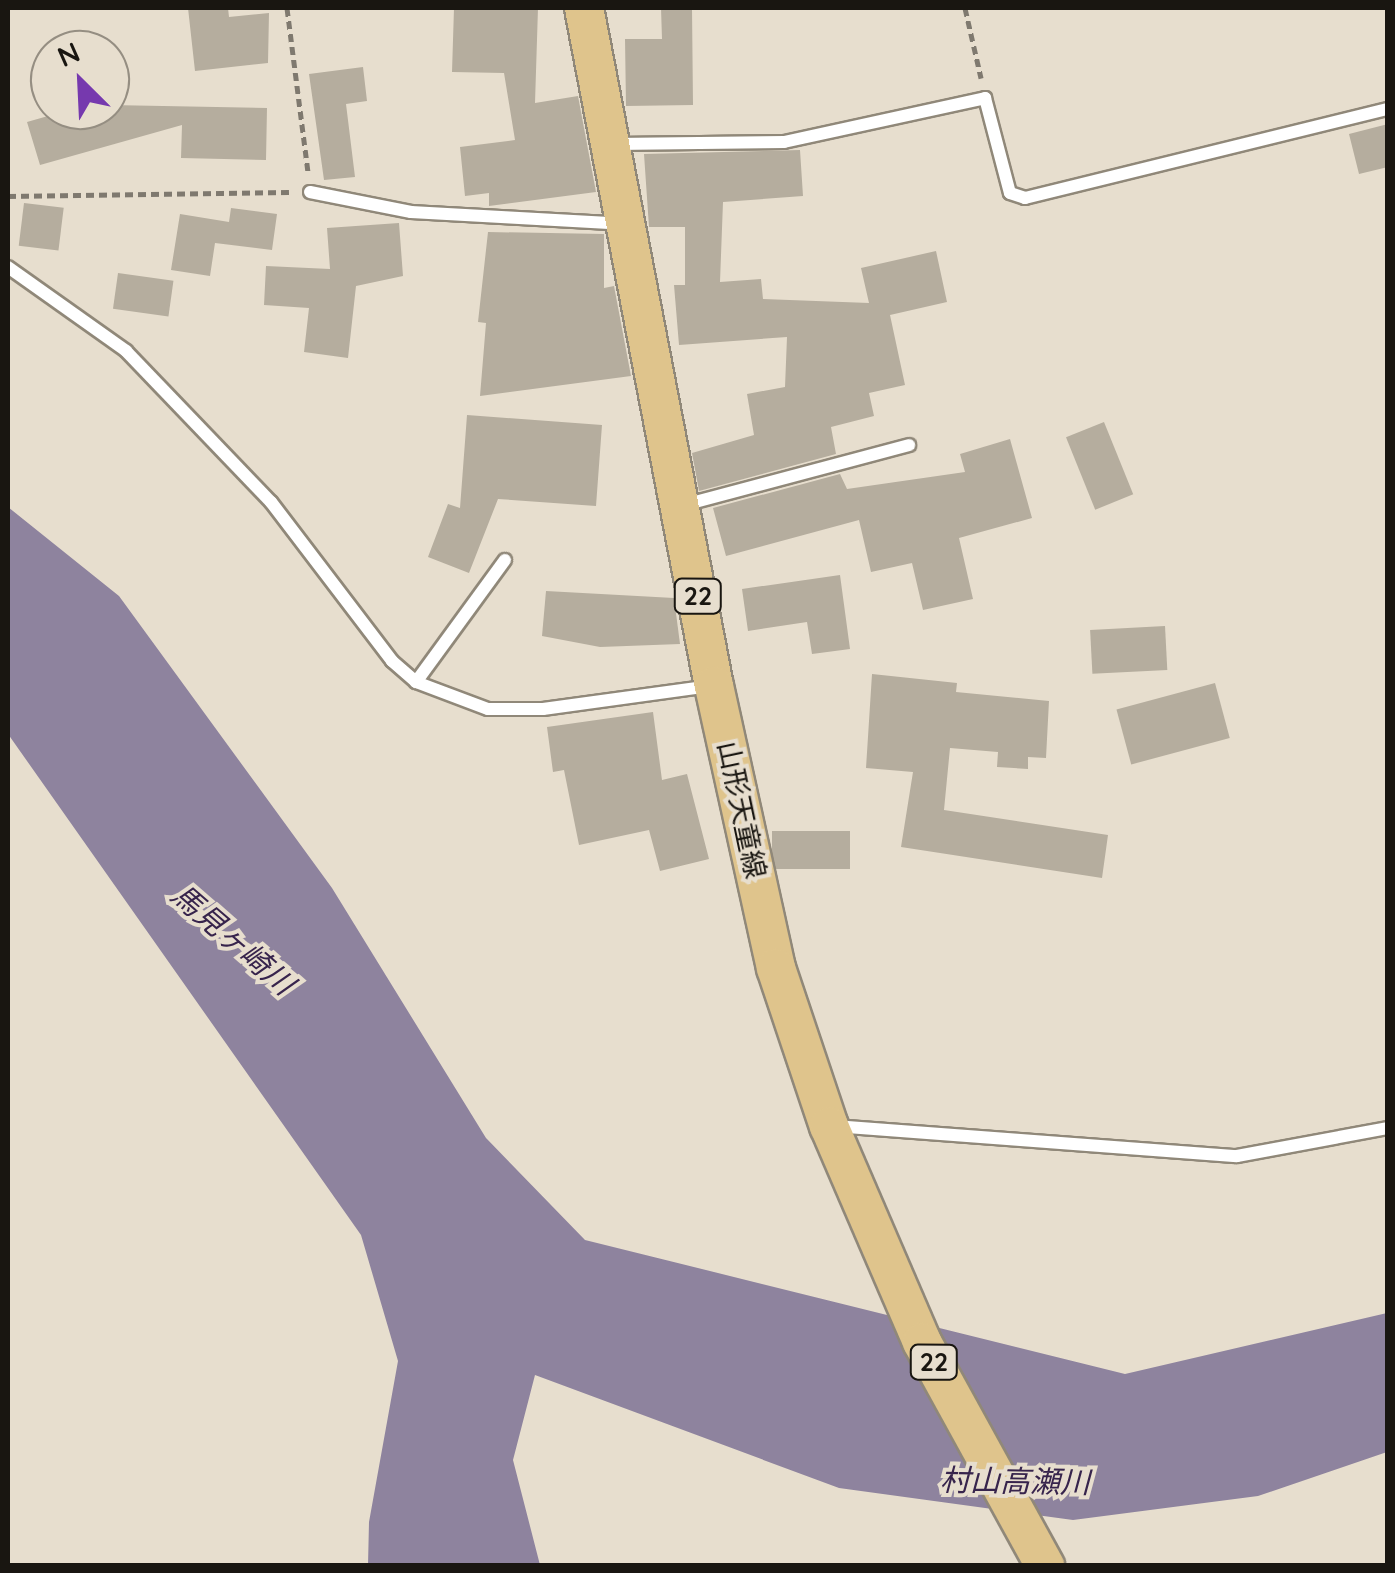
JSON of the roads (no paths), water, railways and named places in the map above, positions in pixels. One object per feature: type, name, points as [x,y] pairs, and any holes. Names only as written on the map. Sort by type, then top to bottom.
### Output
[{"type":"main road","name":"山形天童線","points":[[584,8],[714,686],[776,968],[849,1176],[922,1342],[1038,1554]]},
{"type":"lane","points":[[610,144],[784,142],[986,98],[1010,193],[1025,198],[1388,109]]},
{"type":"lane","points":[[310,192],[411,212],[626,224]]},
{"type":"lane","points":[[8,267],[126,351],[271,502],[392,661],[416,682],[488,709],[542,708],[714,686]]},
{"type":"lane","points":[[682,506],[909,445]]},
{"type":"lane","points":[[416,682],[506,560]]},
{"type":"lane","points":[[830,1126],[1237,1156],[1388,1128]]},
{"type":"water","points":[[8,507],[119,596],[332,888],[486,1138],[585,1240],[1125,1374],[1387,1313],[1387,1452],[1258,1496],[1073,1520],[839,1488],[535,1375],[513,1460],[540,1565],[368,1565],[369,1522],[398,1361],[361,1235],[8,734]]},
{"type":"water label","name":"馬見ヶ崎川","points":[[233,939]]},
{"type":"water label","name":"村山高瀬川","points":[[1015,1481]]}]
